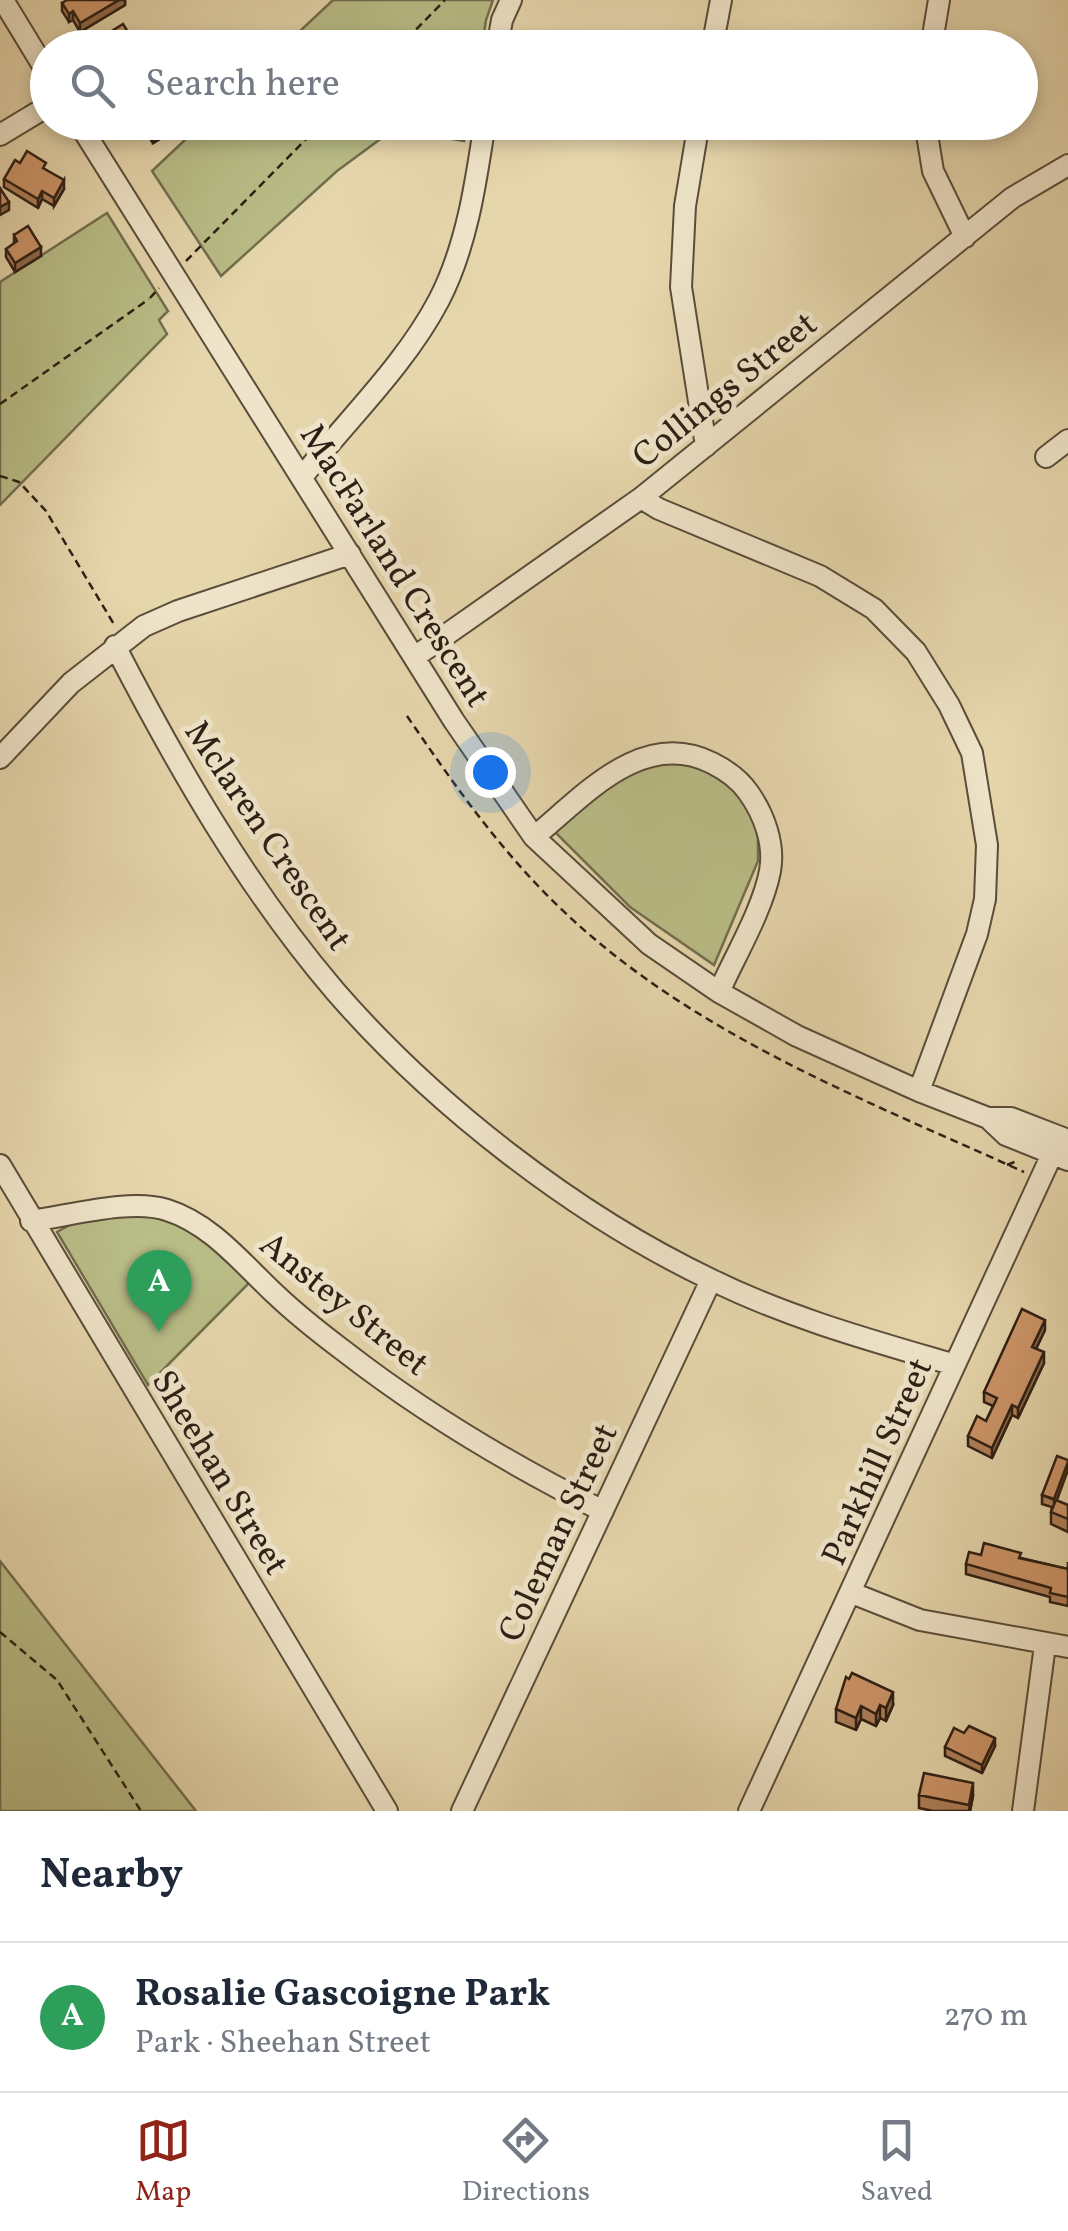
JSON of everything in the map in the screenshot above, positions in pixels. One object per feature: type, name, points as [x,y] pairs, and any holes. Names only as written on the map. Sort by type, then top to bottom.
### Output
[{"type":"street","points":[[500,30],[511,0]]},
{"type":"street","points":[[715,30],[720,0]]},
{"type":"street","points":[[934,30],[939,0]]},
{"type":"street","points":[[6,1],[30,43]]},
{"type":"street","points":[[0,135],[30,117]]},
{"type":"street","name":"MacFarland Crescent","points":[[89,140],[484,767],[534,837],[649,944],[719,992],[797,1036],[988,1118],[1011,1118],[1062,1148]]},
{"type":"street","points":[[303,476],[406,352],[439,300],[459,248],[482,140]]},
{"type":"street","points":[[696,140],[685,206],[681,287],[706,446]]},
{"type":"street","points":[[928,140],[933,171],[964,237]]},
{"type":"street","name":"Collings Street","points":[[416,656],[641,498],[1012,198],[1068,165]]},
{"type":"street","points":[[1046,457],[1068,440]]},
{"type":"street","points":[[641,498],[820,576],[874,610],[916,652],[957,721],[972,753],[979,796],[986,845],[985,899],[977,934],[919,1091]]},
{"type":"street","points":[[0,758],[70,683],[144,626],[350,554]]},
{"type":"street","name":"Mclaren Crescent","points":[[119,643],[156,724],[272,910],[335,991],[413,1072],[506,1151],[590,1210],[711,1280],[785,1312],[955,1365]]},
{"type":"street","points":[[534,837],[612,772],[642,757],[670,752],[700,757],[726,770],[746,788],[763,814],[770,844],[770,871],[719,992]]},
{"type":"street","name":"Parkhill Street","points":[[749,1811],[955,1365],[1062,1148]]},
{"type":"street","name":"Sheehan Street","points":[[0,1165],[388,1811]]},
{"type":"street","name":"Anstey Street","points":[[32,1221],[133,1206],[163,1208],[191,1219],[278,1297],[400,1392],[463,1435],[603,1511]]},
{"type":"street","name":"Coleman Street","points":[[462,1811],[711,1280]]},
{"type":"street","points":[[852,1593],[920,1620],[1068,1647]]},
{"type":"street","points":[[1023,1811],[1046,1645]]},
{"type":"path","points":[[416,30],[445,0]]},
{"type":"path","points":[[0,404],[152,296],[305,140]]},
{"type":"path","points":[[0,476],[19,482],[46,511],[119,643]]},
{"type":"path","points":[[1006,1164],[1018,1161]]},
{"type":"path","points":[[0,1632],[57,1680],[140,1811]]},
{"type":"green space","points":[[333,0],[493,0],[485,30],[301,30]]},
{"type":"green space","points":[[185,140],[379,140],[337,171],[221,276],[152,171]]},
{"type":"green space","points":[[107,213],[168,311],[159,320],[167,334],[0,505],[0,282]]},
{"type":"green space","points":[[648,763],[697,763],[737,789],[752,812],[758,861],[714,965],[630,907],[555,832],[623,775]]},
{"type":"green space","points":[[160,1213],[190,1222],[253,1279],[148,1385],[57,1232],[77,1221]]},
{"type":"green space","points":[[0,1561],[196,1811],[0,1811]]},
{"type":"building","points":[[119,0],[80,23],[62,3]]},
{"type":"building","points":[[27,151],[46,163],[43,168],[64,180],[54,198],[42,191],[38,199],[4,179],[15,160],[20,163]]},
{"type":"building","points":[[0,188],[9,202],[0,207]]},
{"type":"building","points":[[28,226],[41,247],[15,263],[6,249],[17,241],[14,235]]},
{"type":"building","points":[[1022,1309],[1045,1320],[1032,1347],[1044,1352],[1018,1408],[1012,1405],[992,1448],[968,1436],[977,1416],[986,1421],[997,1398],[984,1392]]},
{"type":"building","points":[[1057,1456],[1068,1462],[1054,1499],[1042,1495]]},
{"type":"building","points":[[1056,1500],[1068,1505],[1068,1519],[1051,1512]]},
{"type":"building","points":[[984,1543],[1021,1553],[1019,1558],[1068,1569],[1068,1597],[1050,1593],[1051,1588],[966,1564],[969,1552],[981,1555]]},
{"type":"building","points":[[852,1673],[893,1692],[886,1708],[880,1705],[876,1714],[861,1706],[856,1718],[836,1709],[846,1677],[849,1679]]},
{"type":"building","points":[[969,1726],[995,1738],[982,1765],[945,1747],[954,1728],[964,1733]]},
{"type":"building","points":[[924,1773],[973,1783],[969,1805],[919,1795]]},
{"type":"place","name":"Rosalie Gascoigne Park","points":[[159,1332]]}]
